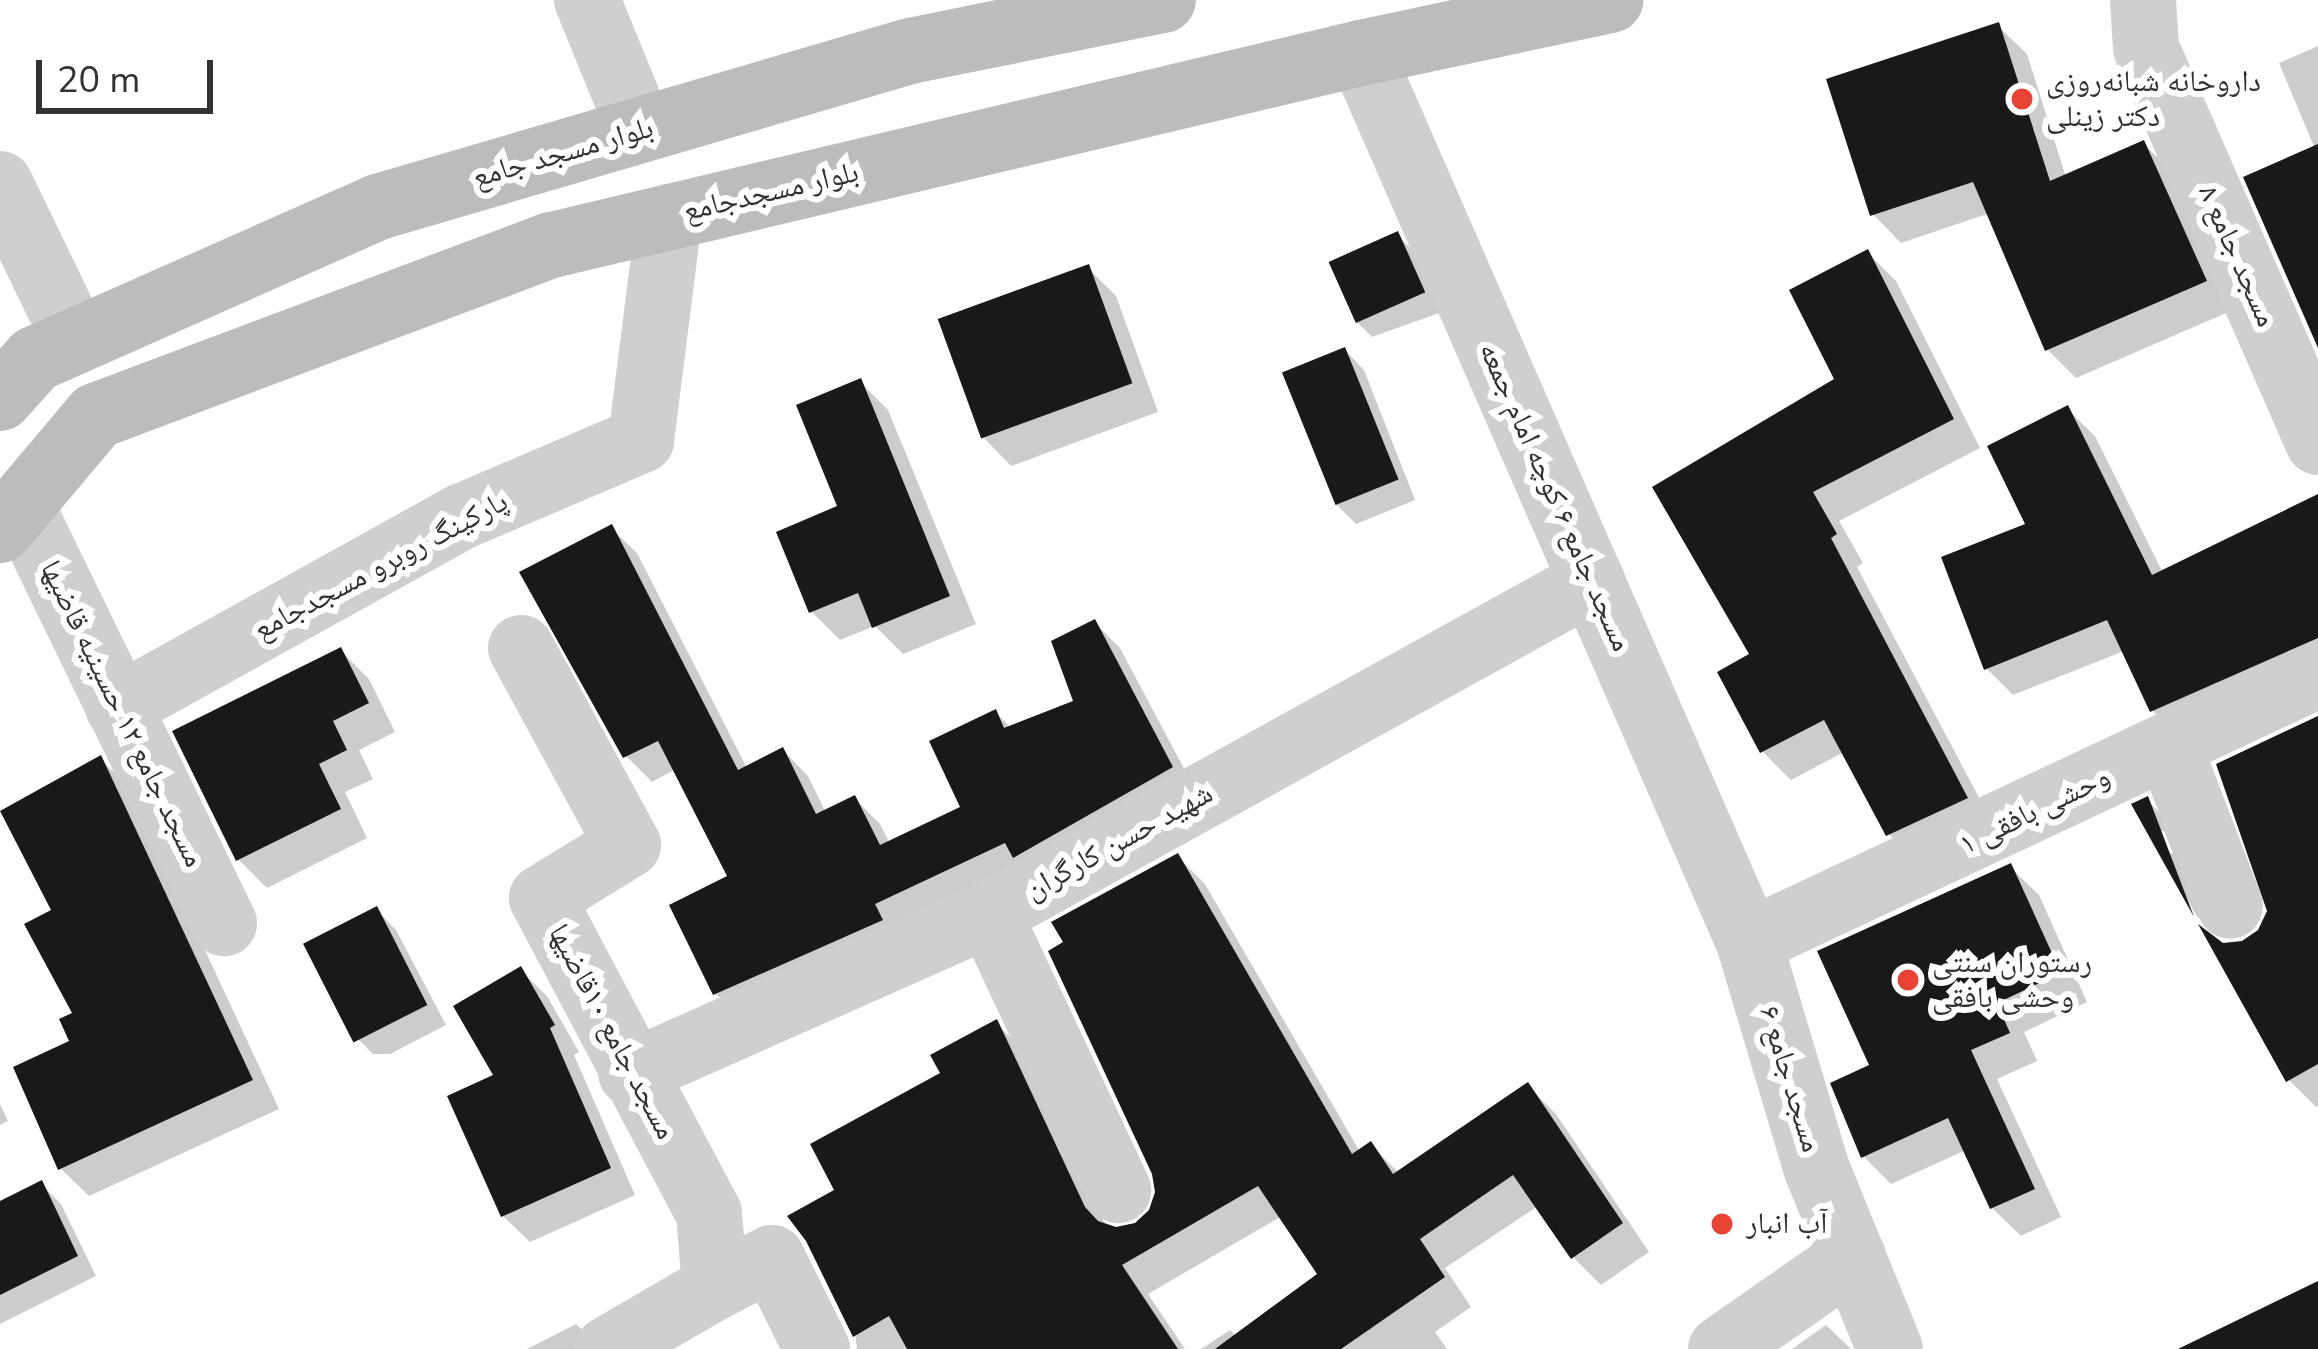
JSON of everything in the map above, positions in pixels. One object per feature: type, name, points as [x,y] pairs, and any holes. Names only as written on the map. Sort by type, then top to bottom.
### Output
[{"type":"main road","name":"بلوار مسجد جامع","points":[[0,398],[35,359],[378,207],[1026,13],[1163,0]]},
{"type":"main road","name":"بلوار مسجدجامع","points":[[10,518],[97,416],[552,244],[1361,53],[1610,0]]},
{"type":"street","points":[[587,0],[640,130]]},
{"type":"street","name":"مسجد جامع ۸","points":[[2143,0],[2146,48],[2318,442]]},
{"type":"street","name":"مسجد جامع ۶ کوچه امام جمعه","points":[[1361,53],[1749,942]]},
{"type":"street","points":[[0,184],[76,341]]},
{"type":"street","name":"پارکینگ روبرو مسجدجامع","points":[[118,707],[463,516],[641,440],[669,217]]},
{"type":"street","name":"مسجد جامع ۱۲ حسینیه قاضیها","points":[[10,518],[118,707],[224,923]]},
{"type":"street","name":"شهید حسن کارگران","points":[[631,1073],[989,914],[1592,581]]},
{"type":"street","name":"مسجد جامع ۱۰قاضیها","points":[[521,648],[628,845],[542,898],[710,1214],[715,1287]]},
{"type":"street","name":"وحشی بافقی ۱","points":[[1749,942],[2318,676]]},
{"type":"street","points":[[2169,747],[2230,906]]},
{"type":"street","points":[[989,914],[1118,1190]]},
{"type":"street","name":"مسجد جامع ۶","points":[[1749,942],[1816,1166],[1890,1349]]},
{"type":"street","points":[[1721,1349],[1852,1257]]},
{"type":"street","points":[[608,1349],[772,1258],[818,1349]]},
{"type":"building","points":[[1999,22],[2050,181],[2144,140],[2207,281],[2045,351],[1973,182],[1870,216],[1826,79]]},
{"type":"building","points":[[2318,144],[2318,348],[2243,177]]},
{"type":"building","points":[[1398,231],[1425,292],[1356,323],[1329,262]]},
{"type":"building","points":[[1868,249],[1954,419],[1813,492],[1837,534],[1831,538],[1968,798],[1886,836],[1824,720],[1760,753],[1717,672],[1749,654],[1652,487],[1834,379],[1789,290]]},
{"type":"building","points":[[1089,264],[1132,383],[981,438],[938,319]]},
{"type":"building","points":[[1345,347],[1399,480],[1336,505],[1282,372]]},
{"type":"building","points":[[861,378],[950,596],[872,628],[858,593],[809,613],[776,532],[837,506],[796,405]]},
{"type":"building","points":[[2068,405],[2152,575],[2318,494],[2318,638],[2150,712],[2107,620],[1984,670],[1941,557],[2025,524],[1987,446]]},
{"type":"building","points":[[612,524],[738,770],[783,747],[816,814],[855,795],[880,845],[960,807],[929,741],[996,709],[1004,728],[1073,701],[1051,641],[1095,619],[1173,767],[1013,858],[1005,843],[875,904],[883,920],[713,995],[669,905],[727,876],[658,741],[623,758],[519,572]]},
{"type":"building","points":[[341,647],[369,703],[333,721],[347,750],[319,764],[341,809],[236,861],[172,731]]},
{"type":"building","points":[[2318,716],[2318,1064],[2286,1082],[2198,924],[2223,943],[2242,941],[2258,930],[2267,911],[2216,764]]},
{"type":"building","points":[[101,755],[253,1080],[58,1170],[13,1067],[69,1041],[59,1019],[72,1013],[24,924],[51,910],[0,811]]},
{"type":"building","points":[[2148,796],[2194,917],[2131,804]]},
{"type":"building","points":[[1178,853],[1352,1154],[1371,1141],[1393,1174],[1528,1082],[1623,1223],[1571,1259],[1513,1175],[1420,1239],[1445,1277],[1341,1349],[1215,1349],[1317,1274],[1258,1186],[1122,1265],[1178,1349],[907,1349],[889,1316],[853,1337],[806,1241],[787,1216],[834,1190],[810,1144],[940,1073],[930,1055],[997,1019],[1085,1207],[1098,1221],[1116,1227],[1135,1223],[1149,1210],[1155,1192],[1152,1174],[1048,951],[1063,942],[1051,922]]},
{"type":"building","points":[[2011,863],[2061,973],[1997,1003],[2010,1033],[1971,1050],[2035,1189],[1990,1209],[1948,1118],[1861,1158],[1830,1083],[1869,1065],[1817,951]]},
{"type":"building","points":[[377,906],[427,1005],[353,1043],[303,944]]},
{"type":"building","points":[[521,966],[555,1025],[550,1028],[611,1168],[501,1217],[447,1096],[493,1075],[453,1006]]},
{"type":"building","points":[[42,1180],[78,1256],[0,1295],[0,1201]]},
{"type":"building","points":[[2318,1281],[2318,1349],[2178,1349]]},
{"type":"place","name":"داروخانه شبانه‌روزی دکتر زینلی","points":[[2022,99]]},
{"type":"place","name":"رستوران سنتی وحشی بافقی","points":[[1908,980]]},
{"type":"place","name":"آب انبار","points":[[1722,1224]]}]
